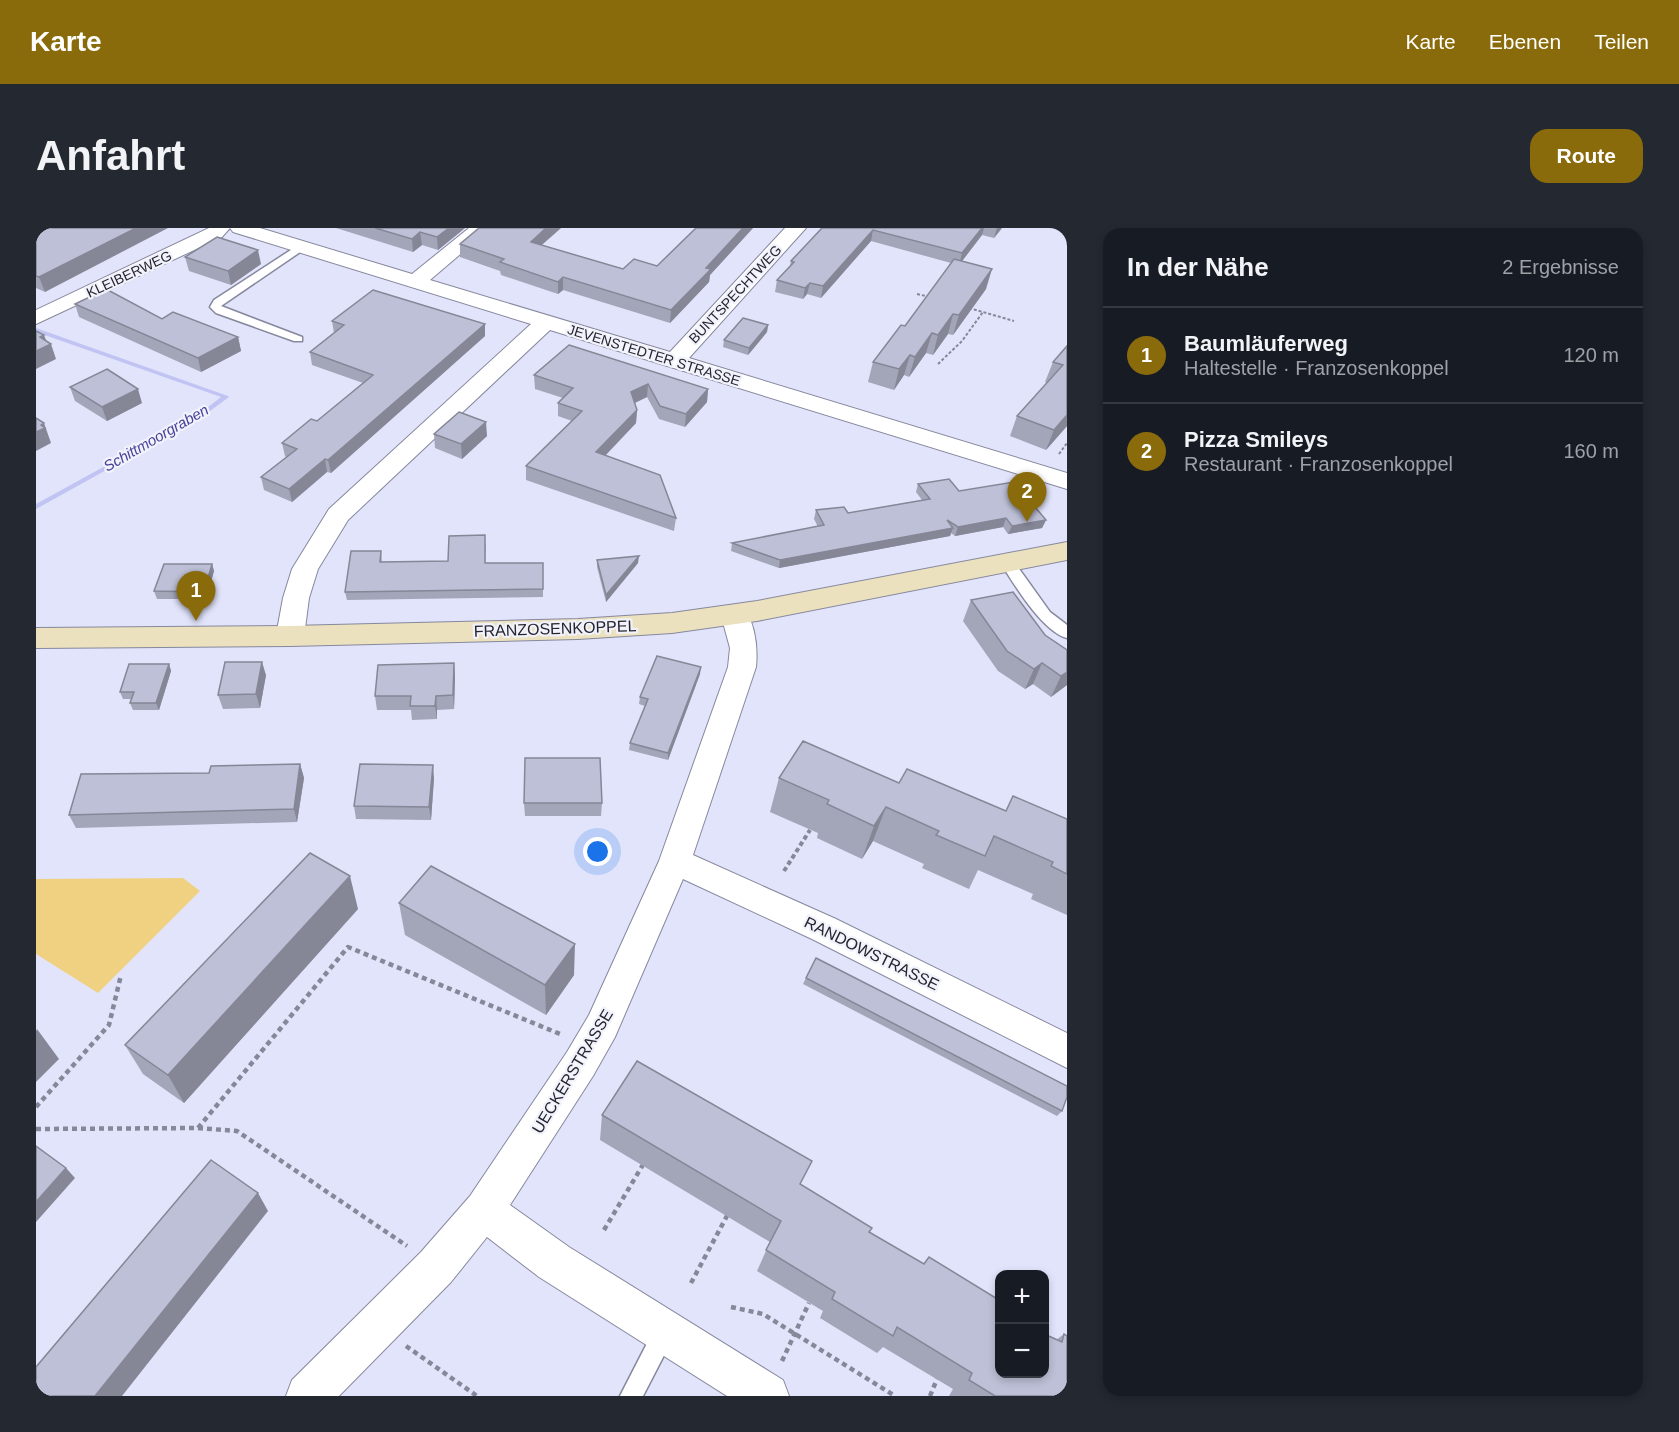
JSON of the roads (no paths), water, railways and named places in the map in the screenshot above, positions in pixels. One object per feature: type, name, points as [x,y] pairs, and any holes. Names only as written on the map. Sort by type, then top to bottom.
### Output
[{"type":"street","name":"KLEIBERWEG","points":[[36,318],[215,233],[221,228]]},
{"type":"street","name":"JEVENSTEDTER STRASSE","points":[[240,228],[1067,481]]},
{"type":"street","points":[[415,282],[481,228]]},
{"type":"street","name":"BUNTSPECHTWEG","points":[[674,361],[796,228]]},
{"type":"street","points":[[290,636],[296,598],[305,569],[338,515],[546,322]]},
{"type":"street","name":"FRANZOSENKOPPEL","points":[[36,638],[290,636],[578,629],[672,623],[735,615],[1067,551]]},
{"type":"street","name":"UECKERSTRASSE","points":[[308,1396],[436,1267],[484,1210],[540,1127],[602,1026],[675,861],[742,667],[744,648],[735,615]]},
{"type":"street","name":"RANDOWSTRASSE","points":[[675,861],[856,945],[1067,1051]]},
{"type":"street","points":[[484,1210],[554,1262],[665,1331],[774,1378]]},
{"type":"lane","points":[[298,339],[220,311],[215,307],[218,302],[301,248]]},
{"type":"lane","points":[[1007,562],[1045,615],[1067,633]]},
{"type":"lane","points":[[631,1396],[665,1331]]},
{"type":"waterway","name":"Schittmoorgraben","points":[[36,330],[226,397],[200,416],[36,507]]},
{"type":"place","name":"Pizza Smileys","points":[[1027,522]]},
{"type":"place","name":"Baumläuferweg","points":[[196,621]]}]
